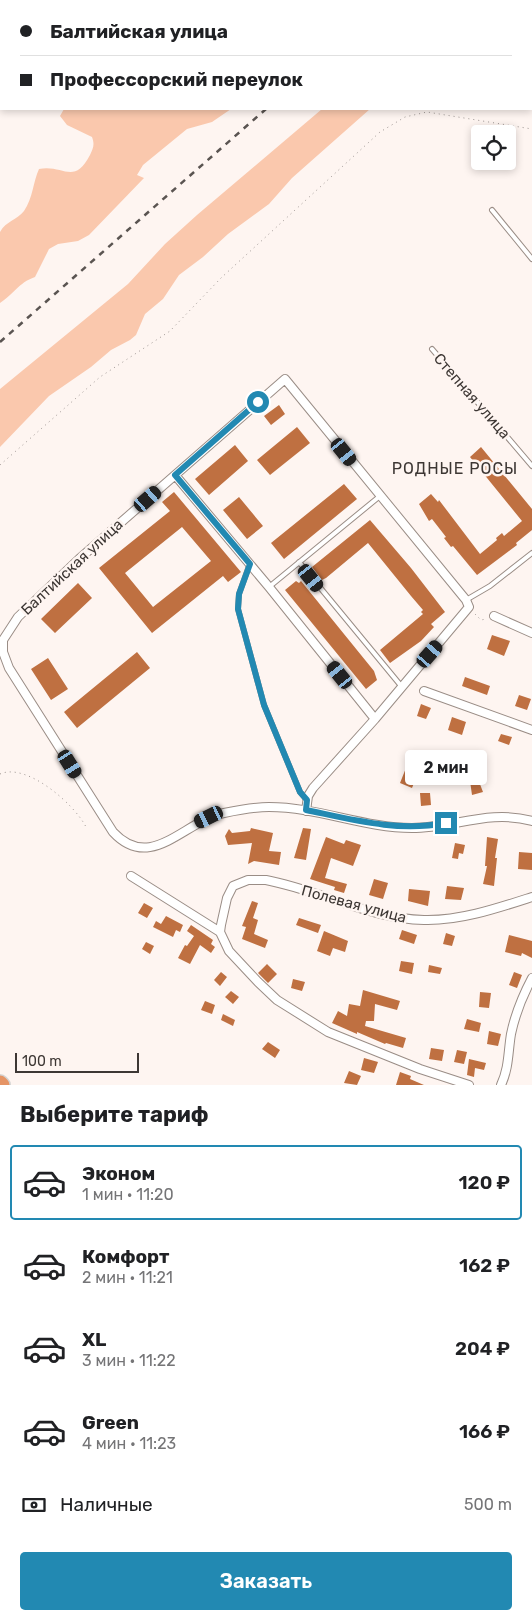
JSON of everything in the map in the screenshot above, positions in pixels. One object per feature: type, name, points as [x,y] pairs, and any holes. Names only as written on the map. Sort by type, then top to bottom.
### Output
[{"type":"street","name":"Балтийская улица","points":[[380,496],[285,379],[78,559],[18,617],[3,640],[5,660],[113,832],[125,844],[138,848],[153,848],[209,817],[269,806],[306,810],[395,827],[414,828],[501,816],[532,820]]},
{"type":"street","points":[[175,475],[269,587],[375,719]]},
{"type":"street","points":[[306,810],[307,800],[313,788],[402,688],[467,604],[380,496]]},
{"type":"street","points":[[494,616],[532,633]]},
{"type":"street","points":[[424,691],[532,730]]},
{"type":"street","points":[[131,876],[220,932],[229,951],[277,1000],[328,1032],[420,1069],[469,1085]]},
{"type":"street","name":"Полевая улица","points":[[220,932],[227,898],[236,884],[253,879],[274,882],[363,908],[425,920],[463,916],[532,898]]},
{"type":"street","points":[[501,1085],[509,1062],[512,1033],[524,994],[532,978]]},
{"type":"lane","points":[[492,210],[532,259]]},
{"type":"lane","name":"Степная улица","points":[[432,349],[532,466]]},
{"type":"lane","points":[[269,587],[380,496]]},
{"type":"lane","points":[[467,604],[532,553]]},
{"type":"lane","points":[[299,562],[402,688]]},
{"type":"lane","points":[[250,564],[239,594],[238,609],[264,705],[300,792],[307,800]]},
{"type":"path","points":[[0,465],[100,377],[170,331],[221,278],[380,132],[393,123],[417,114],[436,112],[532,129]]},
{"type":"path","points":[[467,604],[480,620],[494,616]]},
{"type":"path","points":[[0,774],[22,774],[46,786],[73,807],[86,827]]},
{"type":"shaded area","points":[[63,110],[230,110],[212,122],[187,129],[143,165],[137,175],[144,178],[89,235],[78,241],[58,244],[49,249],[35,277],[24,282],[0,303],[0,232],[5,225],[24,211],[39,169],[47,168],[68,172],[79,170],[93,148],[92,137],[67,125],[60,116]]},
{"type":"shaded area","points":[[321,110],[369,110],[292,178],[269,204],[228,234],[203,257],[179,275],[163,299],[145,314],[136,335],[111,350],[91,367],[49,396],[0,447],[0,389],[128,284],[165,244]]},
{"type":"building","points":[[279,405],[285,414],[271,425],[264,416]]},
{"type":"building","points":[[297,427],[310,443],[270,475],[257,460]]},
{"type":"building","points":[[235,445],[248,461],[209,495],[195,479]]},
{"type":"building","points":[[481,447],[532,509],[532,530],[516,543],[517,545],[477,575],[453,546],[451,547],[432,519],[429,521],[419,504],[431,494],[438,502],[439,500],[480,554],[497,540],[496,538],[502,533],[504,536],[522,521],[470,457]]},
{"type":"building","points":[[344,484],[357,499],[284,559],[271,543]]},
{"type":"building","points":[[174,492],[241,572],[228,582],[223,576],[152,633],[99,568],[170,511],[162,502]],"holes":[[[182,527],[211,561],[153,607],[125,573]]]},
{"type":"building","points":[[239,497],[263,526],[247,539],[223,510]]},
{"type":"building","points":[[370,520],[445,612],[431,624],[434,627],[421,641],[390,663],[380,650],[423,614],[421,612],[423,610],[368,543],[322,580],[312,567]]},
{"type":"building","points":[[296,581],[299,583],[301,581],[374,671],[377,680],[366,689],[285,590]]},
{"type":"building","points":[[78,583],[92,598],[55,633],[41,619]]},
{"type":"building","points":[[492,635],[510,641],[504,656],[487,649]]},
{"type":"building","points":[[137,652],[150,668],[77,728],[64,712]]},
{"type":"building","points":[[48,658],[68,689],[51,700],[31,669]]},
{"type":"building","points":[[465,677],[490,686],[487,695],[462,686]]},
{"type":"building","points":[[519,695],[531,699],[527,710],[515,706]]},
{"type":"building","points":[[421,704],[431,708],[426,719],[417,716]]},
{"type":"building","points":[[452,717],[466,722],[462,735],[448,730]]},
{"type":"building","points":[[501,734],[512,737],[509,745],[498,741]]},
{"type":"building","points":[[406,768],[418,773],[412,788],[400,783]]},
{"type":"building","points":[[478,779],[483,792],[472,795],[470,781]]},
{"type":"building","points":[[420,793],[430,793],[431,805],[421,806]]},
{"type":"building","points":[[251,828],[273,833],[269,851],[281,852],[279,865],[254,861],[248,864],[252,843],[228,845],[225,836],[229,829],[232,833],[250,831]]},
{"type":"building","points":[[303,828],[311,829],[306,860],[294,858]]},
{"type":"building","points":[[326,837],[344,844],[346,840],[361,845],[353,866],[331,858],[325,878],[347,884],[344,893],[334,890],[335,887],[310,879]]},
{"type":"building","points":[[487,837],[498,839],[494,886],[483,884],[487,866],[485,866]]},
{"type":"building","points":[[455,843],[465,845],[463,854],[459,853],[458,859],[452,858]]},
{"type":"building","points":[[519,852],[532,853],[532,870],[518,869]]},
{"type":"building","points":[[374,879],[388,883],[383,899],[369,895]]},
{"type":"building","points":[[447,886],[464,888],[461,900],[445,899]]},
{"type":"building","points":[[409,889],[430,891],[428,906],[408,901]]},
{"type":"building","points":[[252,901],[258,903],[253,918],[258,920],[254,934],[268,940],[265,948],[242,939],[246,927],[242,926]]},
{"type":"building","points":[[144,903],[153,908],[147,918],[138,913]]},
{"type":"building","points":[[166,916],[183,925],[180,932],[176,930],[173,937],[153,927],[156,921],[161,924]]},
{"type":"building","points":[[299,918],[321,925],[318,933],[296,925]]},
{"type":"building","points":[[191,925],[213,940],[211,944],[215,947],[211,953],[200,945],[190,964],[178,958],[185,945],[187,946],[194,936],[187,931]]},
{"type":"building","points":[[402,930],[417,935],[414,944],[399,939]]},
{"type":"building","points":[[324,931],[348,941],[345,952],[333,948],[330,956],[317,951]]},
{"type":"building","points":[[446,933],[455,936],[452,946],[443,944]]},
{"type":"building","points":[[509,935],[532,941],[532,958],[522,953],[521,956],[505,952]]},
{"type":"building","points":[[146,942],[154,946],[150,954],[142,949]]},
{"type":"building","points":[[401,961],[414,963],[412,974],[399,971]]},
{"type":"building","points":[[267,964],[277,974],[268,983],[258,973]]},
{"type":"building","points":[[429,965],[442,968],[440,974],[428,972]]},
{"type":"building","points":[[221,972],[227,977],[220,986],[214,980]]},
{"type":"building","points":[[514,972],[522,975],[517,988],[509,985]]},
{"type":"building","points":[[293,979],[305,982],[302,991],[291,988]]},
{"type":"building","points":[[363,990],[400,1001],[397,1010],[375,1004],[374,1021],[366,1021],[365,1026],[406,1038],[403,1048],[385,1044],[332,1023],[338,1011],[347,1016],[349,1004],[360,1006]]},
{"type":"building","points":[[231,991],[239,997],[233,1004],[225,997]]},
{"type":"building","points":[[480,992],[491,993],[489,1008],[479,1007]]},
{"type":"building","points":[[205,1001],[215,1005],[212,1014],[201,1010]]},
{"type":"building","points":[[223,1014],[235,1020],[233,1026],[221,1020]]},
{"type":"building","points":[[467,1019],[481,1023],[479,1032],[464,1029]]},
{"type":"building","points":[[489,1031],[501,1034],[498,1046],[487,1044]]},
{"type":"building","points":[[268,1042],[280,1050],[275,1058],[262,1049]]},
{"type":"building","points":[[431,1048],[444,1050],[442,1061],[429,1059]]},
{"type":"building","points":[[457,1050],[467,1052],[464,1064],[454,1062]]},
{"type":"building","points":[[364,1058],[378,1062],[374,1073],[361,1070]]},
{"type":"building","points":[[469,1059],[486,1063],[484,1070],[475,1068],[474,1077],[467,1075]]},
{"type":"building","points":[[349,1071],[361,1076],[357,1085],[344,1083]]},
{"type":"building","points":[[400,1072],[411,1076],[410,1079],[424,1085],[396,1085]]},
{"type":"railway","points":[[0,342],[265,110]]},
{"type":"district","name":"РОДНЫЕ РОСЫ","points":[[455,468]]},
{"type":"route","points":[[258,402],[175,475],[250,564],[239,594],[238,609],[264,705],[300,792],[307,800],[306,810],[395,827],[414,828],[446,823]]}]
